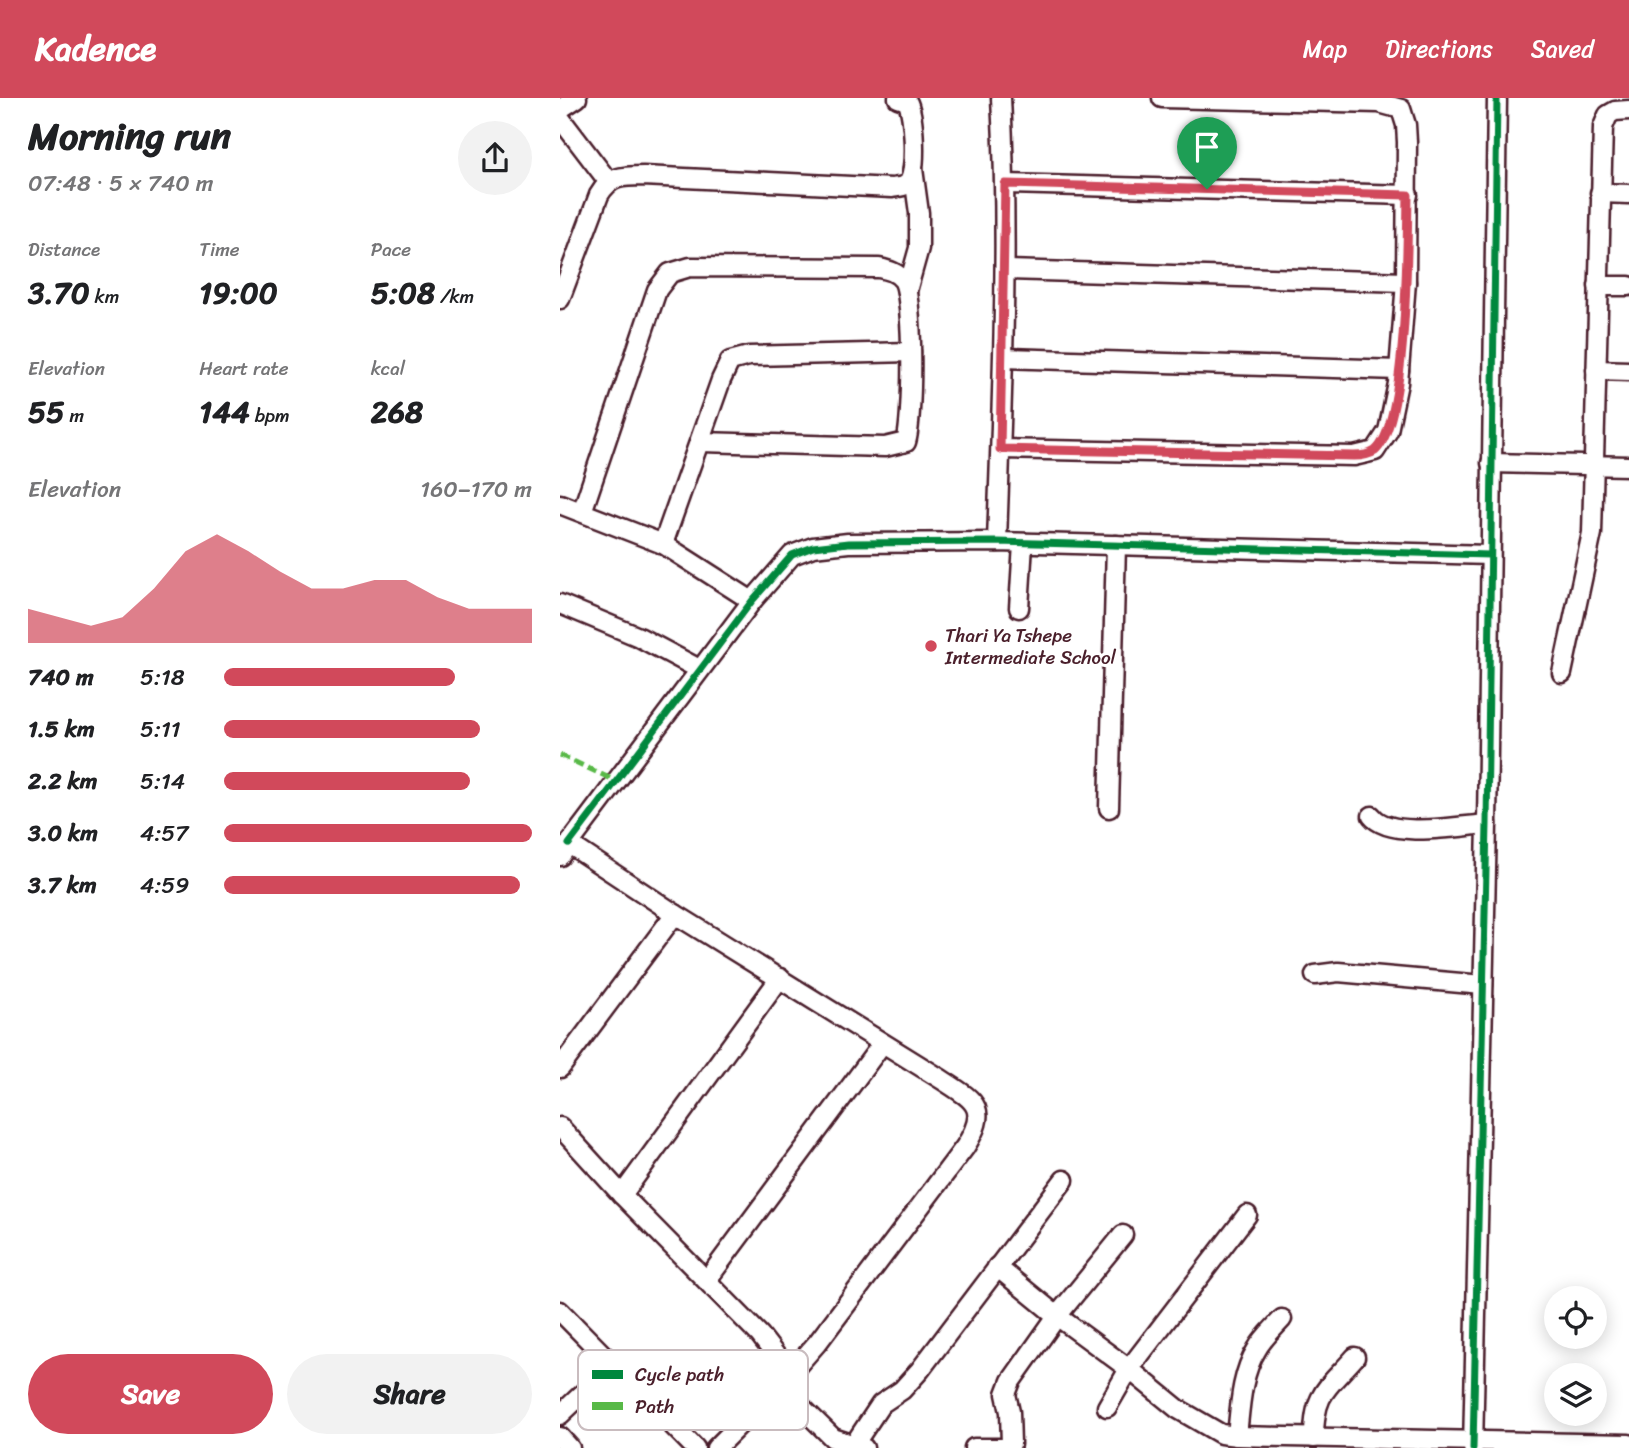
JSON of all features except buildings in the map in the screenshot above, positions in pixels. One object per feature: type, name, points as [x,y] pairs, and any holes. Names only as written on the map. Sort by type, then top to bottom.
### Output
[{"type":"street","points":[[560,109],[577,98]]},
{"type":"street","points":[[898,98],[907,101],[912,115],[913,165],[919,213],[919,248],[907,291]]},
{"type":"street","points":[[998,542],[1005,270],[1001,98]]},
{"type":"street","points":[[1000,449],[1366,455],[1375,451],[1388,431],[1394,411],[1399,370],[1406,282],[1408,195],[1404,115],[1396,107],[1380,103],[1162,98]]},
{"type":"street","points":[[1473,1444],[1487,824],[1497,98]]},
{"type":"street","points":[[1562,673],[1592,533],[1600,193],[1605,120],[1615,111],[1629,110]]},
{"type":"street","points":[[560,118],[608,181]]},
{"type":"street","points":[[560,299],[595,204],[608,181],[623,176],[643,176],[892,188],[906,185],[910,181],[913,165]]},
{"type":"street","points":[[1005,184],[1408,195]]},
{"type":"street","points":[[1600,193],[1629,194]]},
{"type":"street","points":[[582,512],[657,290],[670,272],[690,267],[879,268],[898,275],[904,281],[911,352],[908,435],[903,445],[885,447],[701,442]]},
{"type":"street","points":[[1005,270],[1406,282]]},
{"type":"street","points":[[1598,286],[1629,286]]},
{"type":"street","points":[[663,544],[725,368],[730,361],[737,358],[911,352]]},
{"type":"street","points":[[1004,358],[1399,370]]},
{"type":"street","points":[[1596,370],[1629,371]]},
{"type":"street","points":[[1491,463],[1629,466]]},
{"type":"street","points":[[560,504],[663,544],[752,601]]},
{"type":"street","points":[[808,1353],[955,1161],[976,1130],[977,1110],[967,1096],[780,978],[565,850],[618,782],[699,669],[781,565],[792,555],[813,547],[848,543],[998,542],[1490,555]]},
{"type":"street","points":[[1019,608],[1023,544]]},
{"type":"street","points":[[1109,808],[1116,545]]},
{"type":"street","points":[[560,604],[639,636],[699,669]]},
{"type":"street","points":[[1372,816],[1382,826],[1391,828],[1425,829],[1487,824]]},
{"type":"street","points":[[560,1068],[675,914]]},
{"type":"street","points":[[1315,975],[1338,972],[1483,985]]},
{"type":"street","points":[[622,1195],[780,978]]},
{"type":"street","points":[[707,1280],[882,1044]]},
{"type":"street","points":[[560,1127],[622,1195],[760,1335],[768,1350]]},
{"type":"street","points":[[808,1408],[833,1438],[860,1447],[859,1437],[881,1405],[902,1390],[920,1370],[1063,1180]]},
{"type":"street","points":[[1107,1407],[1129,1369],[1247,1215]]},
{"type":"street","points":[[974,1448],[1006,1448],[1011,1444],[1008,1389],[1056,1317],[1123,1235]]},
{"type":"street","points":[[997,1267],[1056,1317],[1196,1420],[1222,1433],[1237,1436],[1473,1444],[1629,1444]]},
{"type":"street","points":[[560,1311],[600,1350]]},
{"type":"street","points":[[1237,1436],[1242,1395],[1250,1363],[1261,1343],[1282,1319]]},
{"type":"street","points":[[1314,1438],[1314,1413],[1319,1397],[1355,1357]]},
{"type":"street","points":[[560,1415],[578,1398]]},
{"type":"street","points":[[678,1430],[695,1448]]},
{"type":"street","points":[[716,1448],[734,1430]]},
{"type":"street","points":[[560,1437],[570,1448]]},
{"type":"marked path","points":[[560,755],[618,782]]},
{"type":"cycle path","points":[[1473,1448],[1487,824],[1497,98]]},
{"type":"cycle path","points":[[569,844],[752,601],[792,555],[813,547],[848,543],[997,542],[1490,555]]},
{"type":"place","name":"Thari Ya Tshepe Intermediate School","points":[[931,646]]},
{"type":"route","points":[[1005,184],[1207,189],[1408,195],[1406,282],[1398,383],[1388,431],[1375,451],[1354,456],[1000,449],[1004,358],[1005,184]]}]
